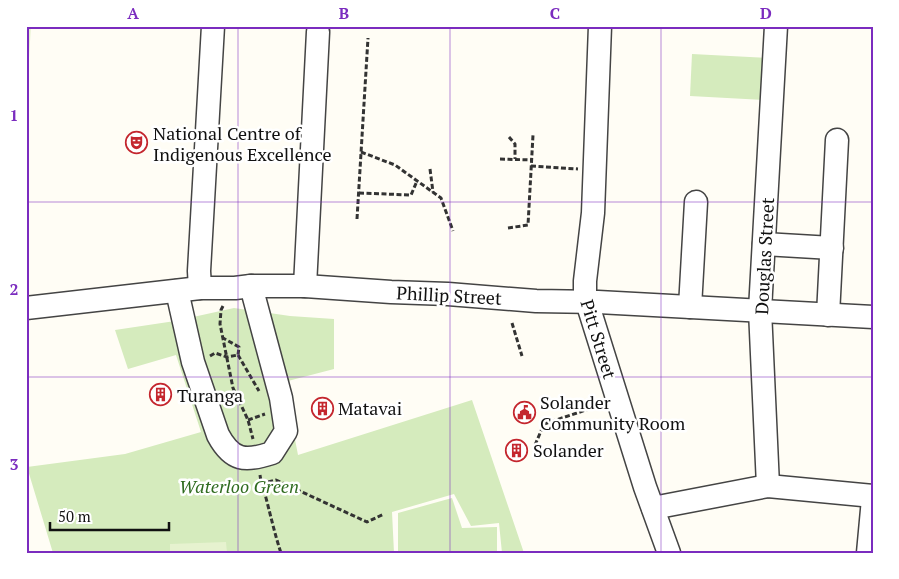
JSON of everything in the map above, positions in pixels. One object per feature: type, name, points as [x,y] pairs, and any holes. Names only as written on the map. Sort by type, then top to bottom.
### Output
[{"type":"street","points":[[200,288],[199,271],[213,26]]},
{"type":"street","name":"Pitt Street","points":[[600,26],[593,213],[585,281],[586,302],[653,508],[670,553]]},
{"type":"street","name":"Douglas Street","points":[[768,486],[760,310],[776,26]]},
{"type":"street","points":[[305,286],[318,32]]},
{"type":"street","points":[[828,315],[837,140]]},
{"type":"street","points":[[690,307],[696,202]]},
{"type":"street","points":[[764,244],[832,248]]},
{"type":"street","points":[[177,291],[193,362],[218,435],[230,452],[239,457],[257,458],[272,453],[286,430],[281,398],[251,286]]},
{"type":"street","name":"Phillip Street","points":[[26,308],[200,288],[305,286],[536,301],[760,310],[873,317]]},
{"type":"street","points":[[653,508],[768,486],[873,497],[868,553]]},
{"type":"path","points":[[357,219],[368,38]]},
{"type":"path","points":[[508,228],[528,225],[533,135]]},
{"type":"path","points":[[509,137],[515,144],[515,159]]},
{"type":"path","points":[[361,152],[395,165],[441,198],[453,231]]},
{"type":"path","points":[[500,159],[532,160]]},
{"type":"path","points":[[531,166],[594,170]]},
{"type":"path","points":[[430,169],[433,192]]},
{"type":"path","points":[[359,193],[411,195],[417,181]]},
{"type":"path","points":[[221,310],[222,338],[233,388],[248,420],[261,484],[281,553]]},
{"type":"path","points":[[512,323],[522,356]]},
{"type":"path","points":[[222,338],[239,347],[238,355],[256,388],[261,392]]},
{"type":"path","points":[[193,362],[201,361],[215,353],[227,357],[238,355]]},
{"type":"path","points":[[535,445],[544,424],[598,406]]},
{"type":"path","points":[[261,484],[276,480],[367,522],[384,514]]},
{"type":"green space","points":[[26,26],[31,26],[26,107]]},
{"type":"green space","points":[[692,54],[767,58],[765,100],[690,96]]},
{"type":"green space","name":"Waterloo Green","points":[[234,308],[290,316],[334,319],[334,369],[284,382],[298,455],[472,400],[524,553],[502,553],[499,523],[471,526],[454,494],[392,512],[394,553],[53,553],[27,467],[125,454],[201,432],[176,355],[128,369],[115,330],[175,321]]},
{"type":"green space","points":[[452,498],[462,528],[497,527],[497,553],[398,553],[398,513]]},
{"type":"green space","points":[[226,542],[227,553],[170,553],[170,544]]},
{"type":"place","name":"National Centre of Indigenous Excellence","points":[[137,143]]},
{"type":"place","name":"Turanga","points":[[161,395]]},
{"type":"place","name":"Matavai","points":[[322,408]]},
{"type":"place","name":"Solander Community Room","points":[[524,412]]},
{"type":"place","name":"Solander","points":[[517,450]]}]
